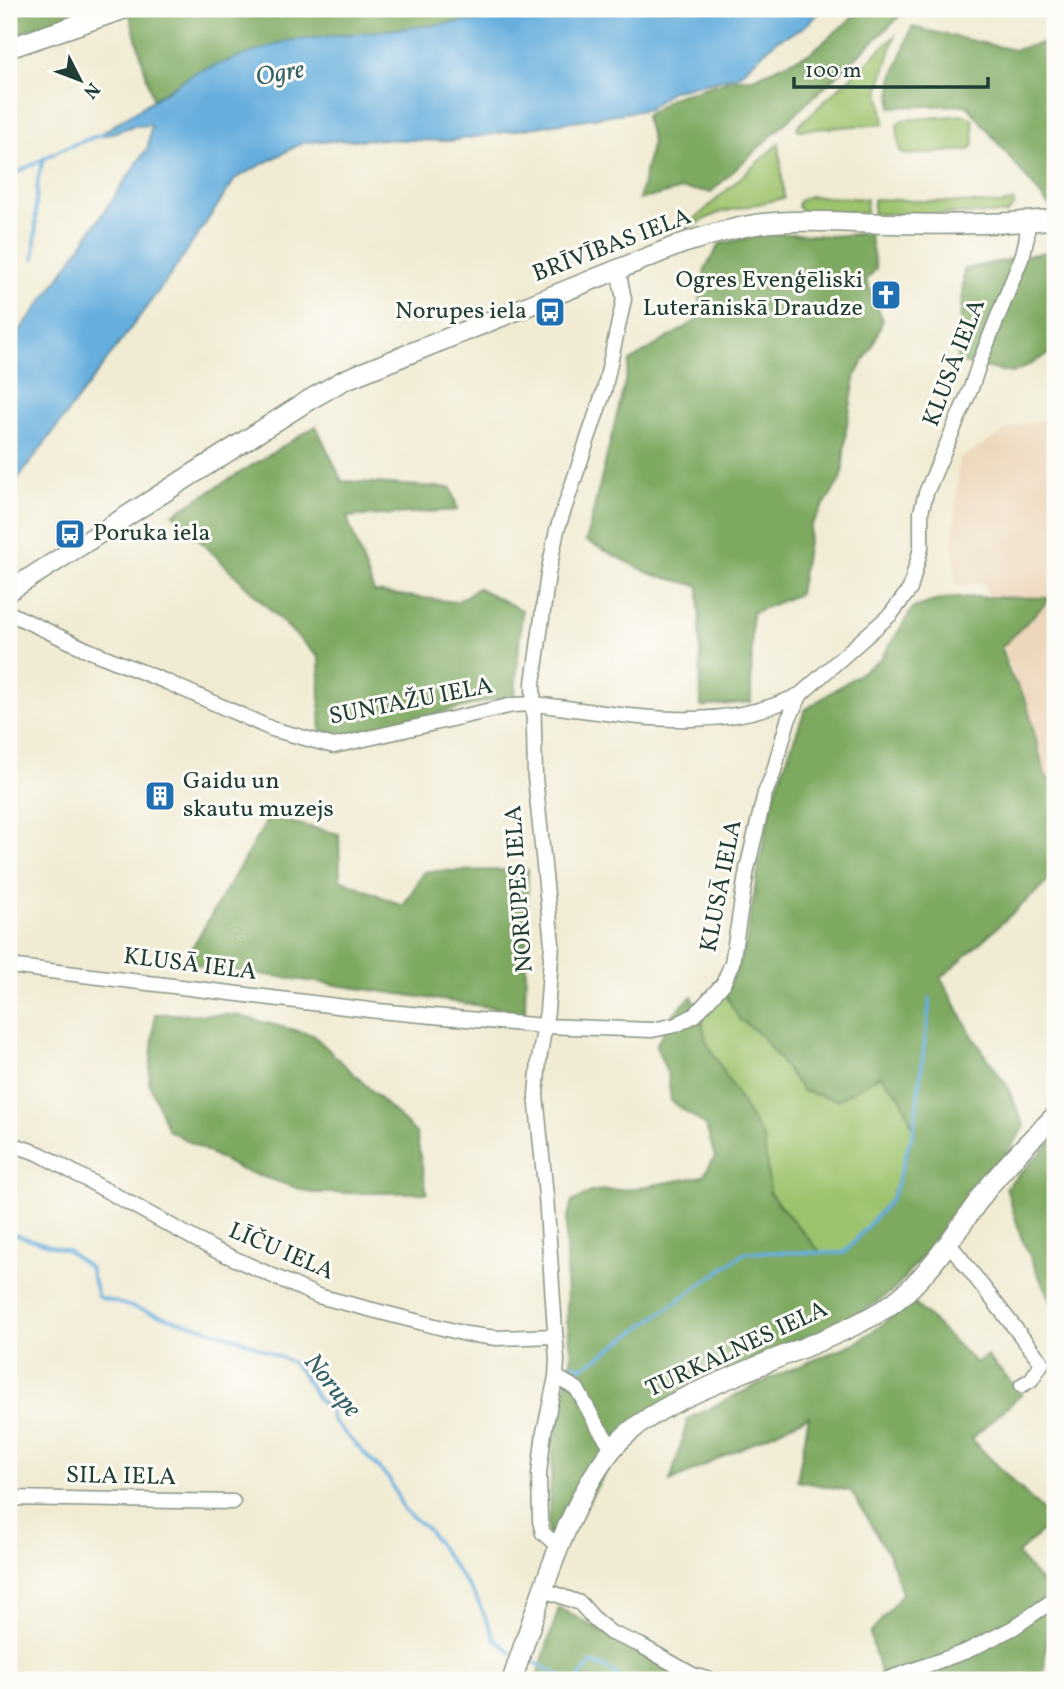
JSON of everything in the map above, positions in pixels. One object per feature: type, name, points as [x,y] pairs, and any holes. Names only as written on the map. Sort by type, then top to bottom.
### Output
[{"type":"main road","points":[[9,48],[124,9]]},
{"type":"main road","name":"BRĪVĪBAS IELA","points":[[9,591],[344,380],[681,244],[712,234],[792,221],[900,224],[1055,219]]},
{"type":"main road","name":"TURKALNES IELA","points":[[512,1680],[544,1590],[582,1497],[613,1448],[635,1427],[662,1410],[857,1323],[892,1304],[911,1288],[992,1183],[1055,1115]]},
{"type":"street","name":"KLUSĀ IELA","points":[[9,966],[378,1011],[544,1026],[629,1030],[667,1028],[695,1015],[723,984],[732,963],[747,869],[765,793],[789,720],[801,694],[891,614],[910,589],[922,548],[921,512],[926,492],[971,388],[979,361],[1023,254],[1027,222]]},
{"type":"street","name":"NORUPES IELA","points":[[562,1545],[543,1533],[540,1521],[539,1474],[544,1432],[556,1377],[547,1196],[536,1095],[552,944],[535,777],[533,684],[548,574],[557,530],[604,391],[624,299],[618,270]]},
{"type":"street","name":"SUNTAŽU IELA","points":[[9,613],[272,730],[334,746],[497,708],[534,704],[681,720],[712,720],[760,712],[777,707],[801,694]]},
{"type":"street","name":"LĪČU IELA","points":[[9,1143],[40,1154],[215,1250],[318,1296],[466,1334],[497,1338],[555,1336]]},
{"type":"street","points":[[947,1244],[1042,1363],[1031,1380],[1022,1385]]},
{"type":"street","points":[[556,1377],[577,1389],[613,1448]]},
{"type":"street","name":"SILA IELA","points":[[9,1498],[233,1502]]},
{"type":"street","points":[[544,1590],[580,1603],[611,1633],[640,1644],[692,1675],[710,1680]]},
{"type":"street","points":[[884,1680],[967,1651],[1013,1628],[1055,1599]]},
{"type":"shaded area","points":[[1055,415],[1055,784],[1045,775],[984,583],[956,587],[953,542],[959,459],[1010,429]]},
{"type":"green space","points":[[9,9],[94,9],[9,36]]},
{"type":"green space","points":[[128,9],[516,9],[480,20],[196,72],[153,99]]},
{"type":"green space","points":[[863,9],[905,9],[711,192],[683,189],[639,200],[652,141],[645,116],[671,98],[733,79],[753,78],[810,53]]},
{"type":"green space","points":[[912,27],[1014,50],[1055,40],[1055,213],[967,105],[891,107],[892,80]]},
{"type":"green space","points":[[895,36],[879,88],[884,124],[799,130],[797,127]]},
{"type":"green space","points":[[965,115],[973,120],[974,145],[969,150],[905,155],[900,151],[897,125],[902,120]]},
{"type":"green space","points":[[779,143],[784,198],[718,213],[686,229],[687,226]]},
{"type":"green space","points":[[810,196],[867,199],[866,213],[804,212],[798,207],[799,201]]},
{"type":"green space","points":[[874,199],[1002,204],[1014,201],[1014,206],[1006,214],[873,214]]},
{"type":"green space","points":[[769,233],[831,236],[869,233],[876,269],[866,280],[883,320],[873,345],[856,374],[846,430],[842,477],[811,525],[799,594],[752,613],[751,702],[701,707],[699,586],[651,574],[586,541],[630,361],[697,320],[705,269],[720,244]]},
{"type":"green space","points":[[1055,250],[1055,351],[1013,373],[957,362],[964,269]]},
{"type":"green space","points":[[316,426],[342,481],[451,488],[458,510],[347,517],[374,592],[456,602],[478,588],[522,610],[515,694],[321,743],[319,658],[173,514]]},
{"type":"green space","points":[[1051,598],[1001,648],[1010,674],[1026,701],[1045,775],[1055,784],[1055,875],[941,978],[972,1035],[1007,1086],[1025,1127],[999,1163],[895,1289],[845,1324],[635,1422],[544,1577],[554,1440],[572,1355],[567,1320],[566,1223],[572,1202],[593,1191],[631,1189],[703,1176],[715,1157],[706,1126],[671,1101],[668,1075],[656,1046],[672,1015],[692,996],[706,1041],[764,1141],[770,1194],[820,1252],[844,1253],[891,1198],[914,1129],[901,1097],[880,1075],[838,1100],[803,1091],[759,1033],[739,1019],[726,995],[746,944],[760,858],[775,791],[805,710],[881,659],[913,608],[941,599]]},
{"type":"green space","points":[[269,817],[339,834],[340,879],[403,906],[425,871],[528,870],[525,1012],[183,963]]},
{"type":"green space","points":[[723,984],[739,1019],[759,1033],[803,1091],[838,1100],[880,1075],[901,1097],[914,1129],[892,1198],[844,1253],[820,1252],[770,1194],[764,1141],[706,1041],[702,1018]]},
{"type":"green space","points":[[155,1014],[236,1015],[313,1035],[416,1133],[427,1193],[312,1193],[239,1169],[168,1130],[149,1082]]},
{"type":"green space","points":[[1055,1139],[1055,1311],[1021,1237],[1006,1187]]},
{"type":"green space","points":[[913,1302],[976,1363],[987,1356],[1022,1394],[971,1439],[1053,1521],[1017,1554],[1051,1593],[1043,1680],[882,1680],[870,1634],[902,1594],[891,1559],[851,1491],[797,1481],[809,1416],[670,1482],[688,1419],[771,1378],[857,1342]]},
{"type":"green space","points":[[559,1608],[690,1680],[536,1680]]},
{"type":"water","name":"Ogre","points":[[516,9],[823,9],[803,28],[777,40],[739,75],[671,91],[648,109],[449,141],[374,139],[304,142],[236,178],[172,273],[9,491],[9,344],[48,294],[148,147],[151,125],[133,126],[103,136],[102,133],[196,72],[286,41],[480,20]]},
{"type":"waterway","points":[[9,177],[62,149],[105,133]]},
{"type":"waterway","points":[[34,258],[38,181],[44,160]]},
{"type":"waterway","points":[[574,1364],[582,1367],[598,1358],[746,1252],[844,1253],[892,1198],[914,1129],[930,999]]},
{"type":"waterway","name":"Norupe","points":[[9,1233],[68,1251],[90,1268],[98,1297],[240,1339],[293,1363],[319,1401],[330,1410],[332,1420],[389,1479],[404,1510],[429,1531],[477,1599],[495,1639],[512,1653]]},
{"type":"waterway","name":"Norupe","points":[[532,1661],[569,1680]]},
{"type":"waterway","name":"Norupe","points":[[577,1680],[592,1663],[611,1670],[622,1680]]},
{"type":"place","name":"Ogres Evenģēliski Luterāniskā Draudze","points":[[886,295]]},
{"type":"place","name":"Norupes iela","points":[[550,312]]},
{"type":"place","name":"Poruka iela","points":[[70,534]]},
{"type":"place","name":"Gaidu un skautu muzejs","points":[[160,796]]}]
